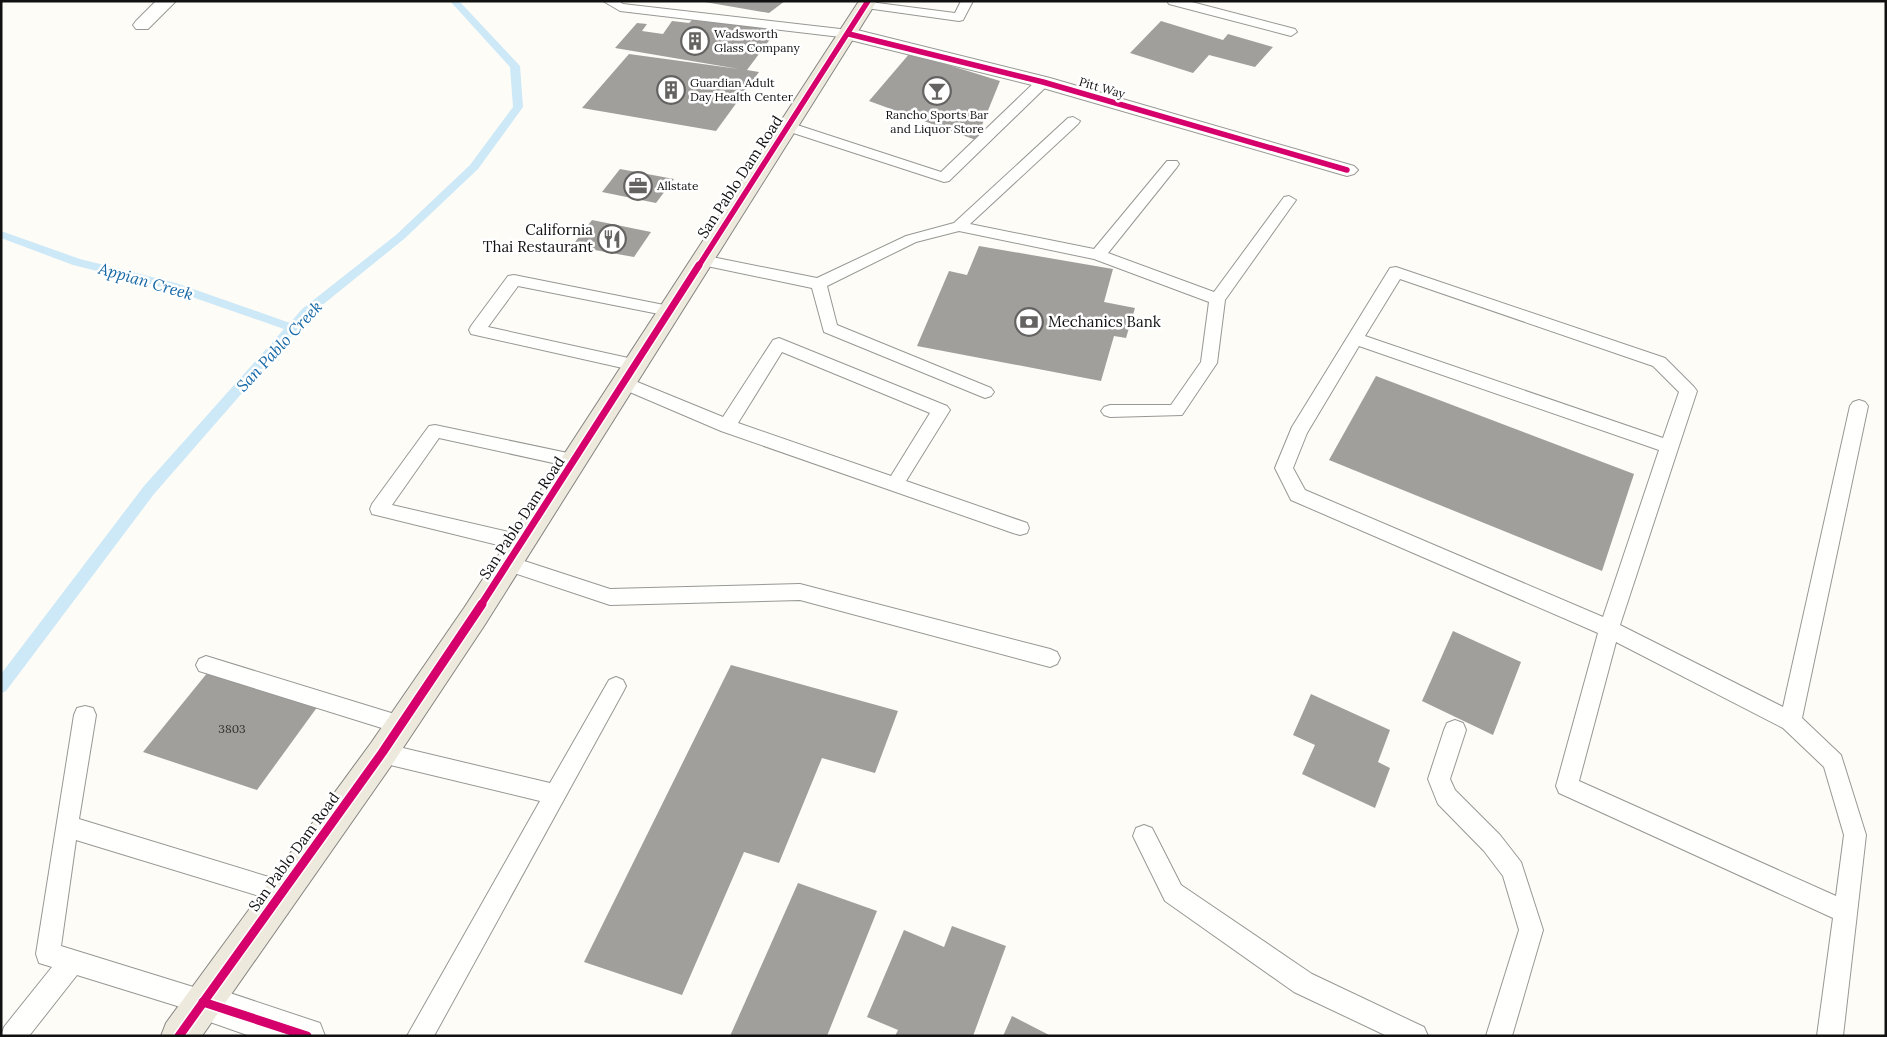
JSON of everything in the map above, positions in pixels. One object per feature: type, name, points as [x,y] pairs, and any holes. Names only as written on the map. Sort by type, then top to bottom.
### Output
[{"type":"main road","name":"San Pablo Dam Road","points":[[179,1036],[382,753],[516,553],[702,260],[849,34],[867,3]]},
{"type":"street","points":[[142,25],[167,1]]},
{"type":"street","name":"Pitt Way","points":[[849,34],[1043,82],[1347,170]]},
{"type":"street","points":[[203,1002],[307,1036]]},
{"type":"lane","points":[[609,1],[620,7],[849,34]]},
{"type":"lane","points":[[867,3],[959,17],[967,1]]},
{"type":"lane","points":[[1173,1],[1291,32]]},
{"type":"lane","points":[[788,127],[944,178],[1043,82]]},
{"type":"lane","points":[[959,226],[1072,121]]},
{"type":"lane","points":[[1098,255],[1172,164]]},
{"type":"lane","points":[[1110,411],[1176,411],[1209,364],[1218,299],[1289,200]]},
{"type":"lane","points":[[702,260],[819,284],[911,239],[959,226],[1098,255],[1218,299]]},
{"type":"lane","points":[[1830,1036],[1855,835],[1833,762],[1791,721],[1609,629],[1298,495],[1284,468],[1298,432],[1396,272],[1659,362],[1688,391],[1609,629],[1567,786],[1845,912]]},
{"type":"lane","points":[[670,311],[514,280],[477,330],[579,354],[630,374],[727,426],[1020,528]]},
{"type":"lane","points":[[819,284],[830,328],[985,392]]},
{"type":"lane","points":[[1355,338],[1669,446]]},
{"type":"lane","points":[[727,426],[779,344],[942,410],[896,484]]},
{"type":"lane","points":[[1791,721],[1859,406]]},
{"type":"lane","points":[[576,461],[434,431],[379,509],[516,553],[610,597],[800,592],[1050,658]]},
{"type":"lane","points":[[206,665],[401,725]]},
{"type":"lane","points":[[420,1036],[616,686]]},
{"type":"lane","points":[[84,715],[48,954],[203,1002]]},
{"type":"lane","points":[[1455,730],[1439,779],[1446,797],[1492,843],[1513,870],[1531,930],[1499,1036]]},
{"type":"lane","points":[[382,753],[555,794]]},
{"type":"lane","points":[[67,826],[282,892]]},
{"type":"lane","points":[[1144,836],[1173,893],[1303,983],[1415,1036]]},
{"type":"lane","points":[[13,1036],[72,962]]},
{"type":"building","points":[[699,1],[785,1],[769,13]]},
{"type":"building","name":"Guardian Adult Day Health Center","points":[[695,17],[777,30],[747,70],[759,72],[716,131],[582,108],[629,54],[739,69],[615,48],[637,23],[647,24],[642,31],[663,34],[672,21],[689,23]]},
{"type":"building","points":[[1161,21],[1223,40],[1228,34],[1273,47],[1255,67],[1209,55],[1193,73],[1130,53]]},
{"type":"building","name":"Rancho Sports Bar and Liquor Store","points":[[910,53],[1000,81],[976,140],[869,101]]},
{"type":"building","name":"Allstate","points":[[620,169],[674,179],[656,203],[602,192]]},
{"type":"building","name":"California Thai Restaurant","points":[[592,220],[651,232],[634,257],[572,246]]},
{"type":"building","name":"Mechanics Bank","points":[[979,246],[1113,269],[1104,302],[1135,308],[1126,338],[1114,336],[1101,381],[917,346],[949,271],[967,275]]},
{"type":"building","points":[[1376,376],[1634,474],[1602,571],[1329,460]]},
{"type":"building","points":[[1453,631],[1521,662],[1493,735],[1422,701]]},
{"type":"building","points":[[731,665],[898,711],[875,773],[822,758],[779,863],[744,852],[682,995],[584,962]]},
{"type":"building","points":[[208,672],[318,706],[257,790],[143,752]]},
{"type":"building","points":[[1311,694],[1390,730],[1378,762],[1390,768],[1375,808],[1302,774],[1315,745],[1293,735]]},
{"type":"building","points":[[798,883],[877,911],[827,1036],[730,1036]]},
{"type":"building","points":[[952,926],[1006,946],[973,1036],[895,1036],[898,1030],[867,1017],[904,930],[944,947]]},
{"type":"building","points":[[1012,1016],[1051,1036],[1003,1036]]},
{"type":"waterway","name":"San Pablo Creek","points":[[292,328],[306,312],[400,237],[474,167],[518,107],[515,66],[454,1]]},
{"type":"waterway","name":"Appian Creek","points":[[1,234],[77,262],[172,286],[292,328]]},
{"type":"waterway","name":"San Pablo Creek","points":[[1,686],[149,490],[292,328]]},
{"type":"cycle path","points":[[179,1036],[382,753],[474,617],[868,1]]},
{"type":"cycle path","points":[[849,34],[1043,82],[1347,170]]},
{"type":"cycle path","points":[[203,1002],[307,1036]]},
{"type":"place","name":"Wadsworth Glass Company","points":[[695,41]]},
{"type":"place","name":"Guardian Adult Day Health Center","points":[[671,90]]},
{"type":"place","name":"Rancho Sports Bar and Liquor Store","points":[[937,91]]},
{"type":"place","name":"Allstate","points":[[638,186]]},
{"type":"place","name":"California Thai Restaurant","points":[[612,239]]},
{"type":"place","name":"Mechanics Bank","points":[[1029,322]]}]
